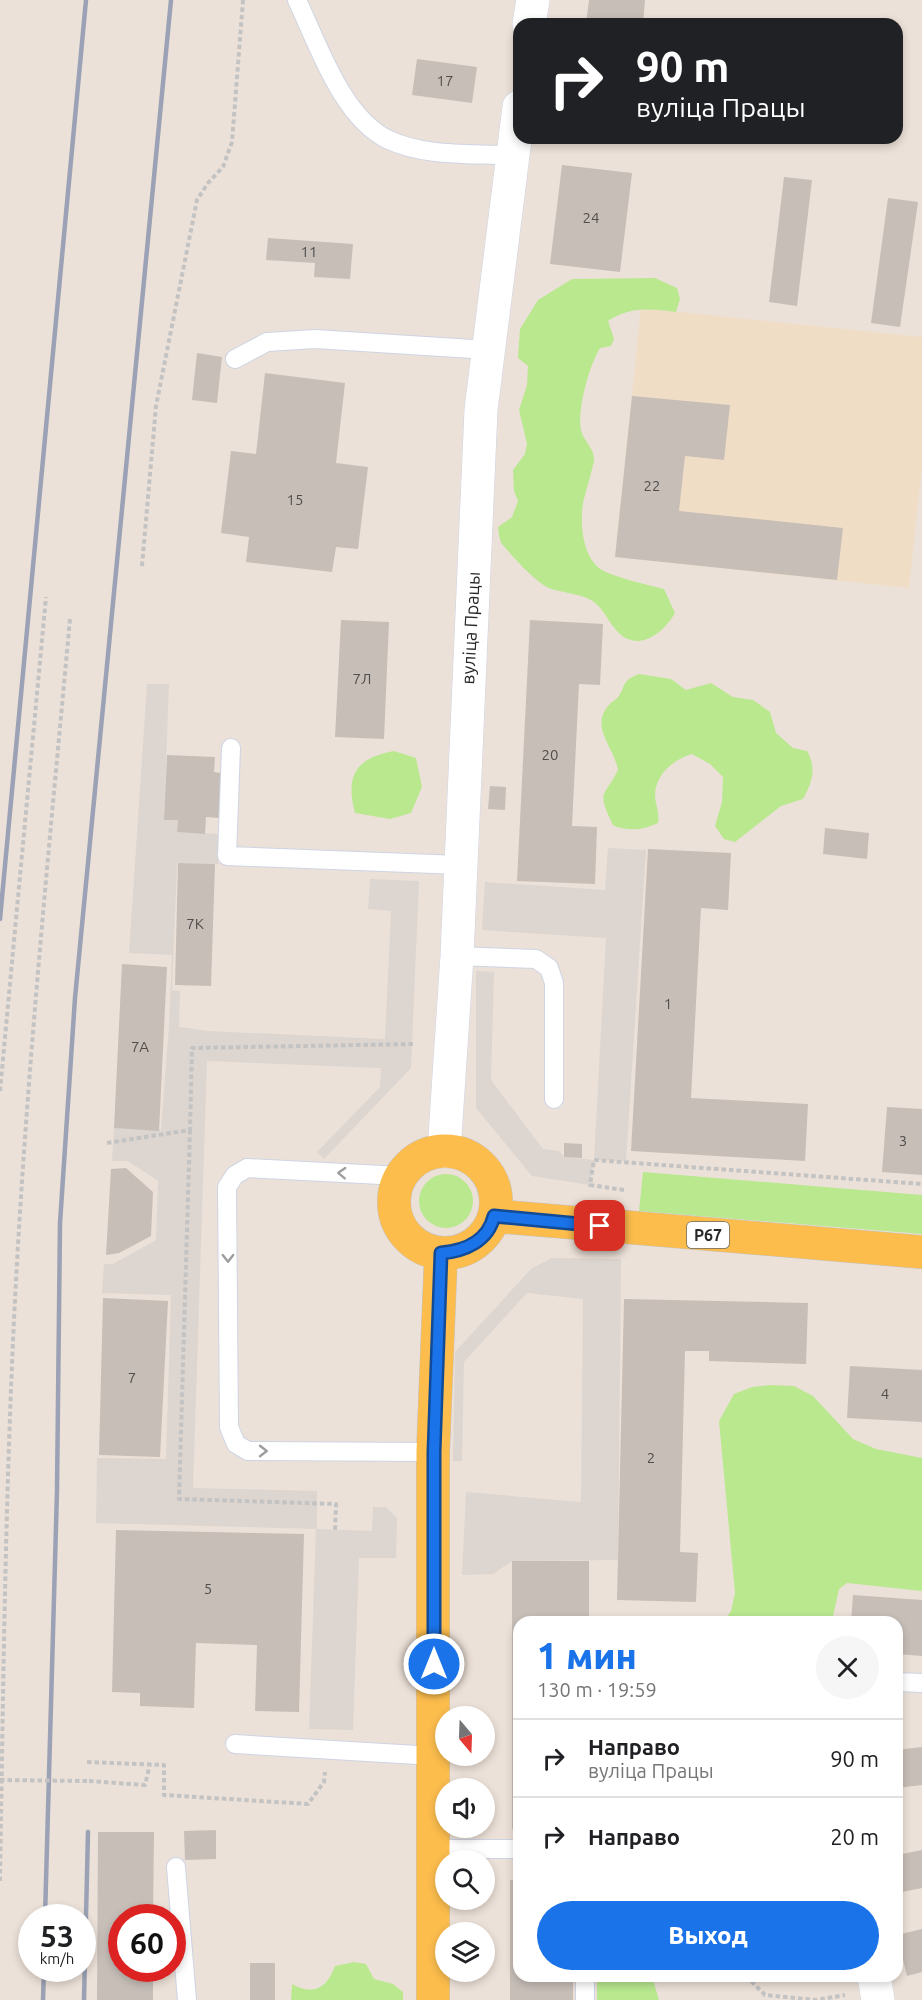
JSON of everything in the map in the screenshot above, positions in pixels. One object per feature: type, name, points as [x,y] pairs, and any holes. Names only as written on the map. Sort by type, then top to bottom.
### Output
[{"type":"main road","points":[[530,18],[532,0]]},
{"type":"main road","name":"вуліца Працы","points":[[444,1151],[457,956],[480,410],[514,144]]},
{"type":"main road","points":[[444,1151],[470,1158],[488,1174],[494,1189],[496,1205],[494,1216],[484,1235],[472,1245],[457,1252],[441,1253],[426,1250],[411,1240],[400,1227],[394,1202],[401,1176],[412,1163],[427,1155],[444,1151]]},
{"type":"main road","name":"Р67","points":[[494,1216],[922,1252]]},
{"type":"main road","points":[[433,2000],[434,1452],[441,1253]]},
{"type":"lane","points":[[297,0],[340,90],[362,119],[388,140],[418,149],[513,156]]},
{"type":"lane","points":[[235,359],[267,342],[315,339],[488,350]]},
{"type":"lane","points":[[231,748],[227,856],[460,866]]},
{"type":"lane","points":[[457,956],[536,959],[549,968],[554,983],[554,1099]]},
{"type":"lane","points":[[401,1176],[248,1168],[235,1175],[227,1187],[229,1428],[236,1444],[248,1451],[434,1452]]},
{"type":"lane","points":[[903,1682],[922,1683]]},
{"type":"lane","points":[[235,1744],[434,1756]]},
{"type":"lane","points":[[434,1848],[513,1849]]},
{"type":"lane","points":[[176,1867],[188,2000]]},
{"type":"lane","points":[[585,1982],[585,2000]]},
{"type":"path","points":[[142,566],[156,406],[197,200],[208,183],[223,167],[232,142],[243,0]]},
{"type":"path","points":[[0,1091],[45,597]]},
{"type":"path","points":[[0,1881],[3,1672],[13,1341],[33,1021],[70,618]]},
{"type":"path","points":[[107,1143],[190,1130],[192,1048],[414,1044]]},
{"type":"path","points":[[624,1190],[590,1185],[594,1160],[922,1184]]},
{"type":"path","points":[[0,1729],[3,1672]]},
{"type":"path","points":[[87,1762],[164,1766],[164,1795],[308,1804],[324,1782],[328,1751]]},
{"type":"path","points":[[0,1780],[89,1781],[145,1785],[150,1764]]},
{"type":"path","points":[[752,1982],[765,1995],[816,2000],[876,1988]]},
{"type":"shaded area","points":[[641,308],[922,337],[922,467],[909,588],[615,557]]},
{"type":"shaded area","points":[[147,684],[169,684],[164,820],[178,820],[177,832],[219,834],[218,864],[177,863],[172,990],[180,991],[179,1027],[209,1031],[385,1039],[391,911],[368,909],[370,879],[419,881],[411,1068],[324,1159],[317,1152],[380,1087],[381,1068],[207,1061],[193,1488],[317,1491],[317,1529],[372,1531],[373,1507],[386,1507],[397,1518],[396,1558],[359,1558],[353,1730],[309,1729],[316,1529],[96,1523],[97,1458],[166,1459],[171,1295],[102,1293],[104,1264],[113,1264],[156,1240],[158,1181],[128,1161],[112,1161],[114,1128],[161,1130],[169,1026],[172,955],[129,953]]},
{"type":"shaded area","points":[[608,848],[646,850],[626,1161],[594,1160],[606,938],[482,930],[485,882],[605,890]]},
{"type":"shaded area","points":[[476,971],[494,972],[491,1080],[543,1149],[559,1151],[564,1157],[594,1160],[590,1185],[532,1176],[476,1108]]},
{"type":"shaded area","points":[[551,1258],[621,1259],[618,1560],[512,1561],[493,1574],[462,1575],[466,1492],[581,1502],[583,1299],[527,1293],[464,1362],[462,1461],[453,1461],[455,1352],[531,1269]]},
{"type":"green space","points":[[655,278],[677,288],[680,299],[676,312],[633,311],[608,321],[614,339],[611,346],[600,348],[596,356],[585,388],[580,421],[581,430],[594,459],[582,511],[582,529],[589,555],[593,562],[604,571],[664,589],[675,613],[657,634],[641,641],[624,637],[601,609],[589,599],[543,585],[502,544],[498,527],[512,517],[518,501],[514,491],[513,470],[525,454],[527,444],[519,410],[527,385],[528,366],[518,358],[520,329],[538,300],[572,279]]},
{"type":"green space","points":[[639,674],[671,679],[686,690],[711,683],[733,697],[753,700],[770,712],[776,733],[793,748],[807,751],[810,757],[812,775],[803,799],[781,806],[735,842],[724,839],[715,826],[722,802],[723,777],[710,764],[692,754],[667,768],[659,780],[655,794],[658,823],[635,829],[624,829],[613,825],[603,800],[618,770],[601,722],[608,706],[619,696],[626,683],[630,678]]},
{"type":"green space","points":[[394,751],[416,758],[422,787],[411,813],[390,819],[355,813],[352,788],[356,770],[370,758]]},
{"type":"green space","points":[[643,1172],[922,1195],[922,1234],[639,1211]]},
{"type":"green space","points":[[446,1174],[456,1176],[465,1182],[471,1191],[473,1201],[471,1211],[465,1220],[456,1226],[446,1228],[436,1226],[427,1220],[421,1211],[419,1201],[421,1191],[427,1182],[436,1176]]},
{"type":"green space","points":[[794,1386],[813,1396],[853,1439],[876,1449],[922,1458],[922,1591],[847,1583],[839,1589],[833,1616],[728,1616],[735,1593],[719,1421],[734,1394],[752,1387]]},
{"type":"green space","points":[[354,1962],[366,1964],[374,1979],[393,1984],[403,1992],[403,2000],[291,2000],[292,1984],[300,1988],[319,1988],[328,1980],[335,1966]]},
{"type":"green space","points":[[597,1982],[654,1982],[659,2000],[597,2000]]},
{"type":"building","points":[[589,0],[645,0],[644,18],[587,18]]},
{"type":"building","points":[[417,59],[477,67],[472,103],[412,95]]},
{"type":"building","points":[[562,165],[632,173],[620,272],[550,264]]},
{"type":"building","points":[[784,177],[812,180],[797,306],[769,302]]},
{"type":"building","points":[[888,198],[918,202],[900,327],[871,323]]},
{"type":"building","points":[[268,238],[353,244],[350,279],[314,277],[315,263],[266,260]]},
{"type":"building","points":[[197,353],[222,357],[217,403],[192,400]]},
{"type":"building","points":[[265,373],[345,383],[336,463],[368,467],[358,549],[336,547],[332,572],[246,562],[249,537],[221,533],[231,451],[256,454]]},
{"type":"building","points":[[632,396],[730,405],[724,460],[685,456],[679,511],[843,528],[837,580],[615,557]]},
{"type":"building","points":[[341,620],[389,622],[384,739],[335,737]]},
{"type":"building","points":[[530,620],[603,624],[600,685],[579,684],[572,826],[597,827],[595,884],[517,881]]},
{"type":"building","points":[[167,755],[215,757],[214,772],[221,773],[219,818],[206,817],[205,834],[177,832],[178,820],[164,820]]},
{"type":"building","points":[[490,786],[506,787],[505,810],[488,809]]},
{"type":"building","points":[[825,828],[869,833],[867,859],[823,854]]},
{"type":"building","points":[[648,849],[731,853],[728,910],[701,908],[691,1098],[808,1104],[805,1161],[631,1151]]},
{"type":"building","points":[[178,863],[215,864],[211,986],[175,985]]},
{"type":"building","points":[[122,964],[167,967],[159,1131],[114,1128]]},
{"type":"building","points":[[887,1107],[922,1109],[922,1175],[882,1172]]},
{"type":"building","points":[[564,1143],[582,1144],[582,1158],[564,1157]]},
{"type":"building","points":[[126,1168],[153,1192],[151,1236],[119,1253],[106,1255],[111,1169]]},
{"type":"building","points":[[103,1298],[168,1301],[160,1457],[99,1455]]},
{"type":"building","points":[[624,1299],[808,1303],[806,1364],[709,1361],[709,1351],[685,1351],[680,1552],[698,1553],[696,1602],[617,1600]]},
{"type":"building","points":[[850,1366],[922,1370],[922,1422],[847,1418]]},
{"type":"building","points":[[116,1530],[304,1534],[299,1712],[255,1711],[257,1645],[196,1643],[194,1708],[140,1706],[140,1693],[112,1692]]},
{"type":"building","points":[[512,1561],[589,1561],[589,1616],[513,1616],[512,1829]]},
{"type":"building","points":[[853,1595],[922,1600],[922,1656],[903,1654],[903,1616],[851,1616]]},
{"type":"building","points":[[922,1747],[922,1785],[903,1787],[903,1749]]},
{"type":"building","points":[[216,1830],[216,1859],[185,1860],[184,1831]]},
{"type":"building","points":[[98,1832],[154,1832],[153,1904],[108,1904],[108,1982],[153,1982],[153,2000],[97,2000]]},
{"type":"building","points":[[922,1850],[922,1888],[903,1892],[903,1854]]},
{"type":"building","points":[[510,1880],[513,1880],[513,1982],[573,1982],[573,2000],[510,2000]]},
{"type":"building","points":[[922,1929],[922,1972],[907,1976],[903,1960],[903,1934]]},
{"type":"building","points":[[250,1963],[275,1963],[275,2000],[250,2000]]},
{"type":"railway","points":[[0,919],[86,0]]},
{"type":"railway","points":[[45,1904],[57,1491],[60,1223],[75,998],[171,0]]},
{"type":"railway","points":[[84,2000],[88,1832]]},
{"type":"railway","points":[[43,2000],[44,1982]]},
{"type":"route","points":[[434,1664],[434,1452],[441,1253],[457,1252],[472,1245],[484,1235],[494,1216],[600,1226]]}]
